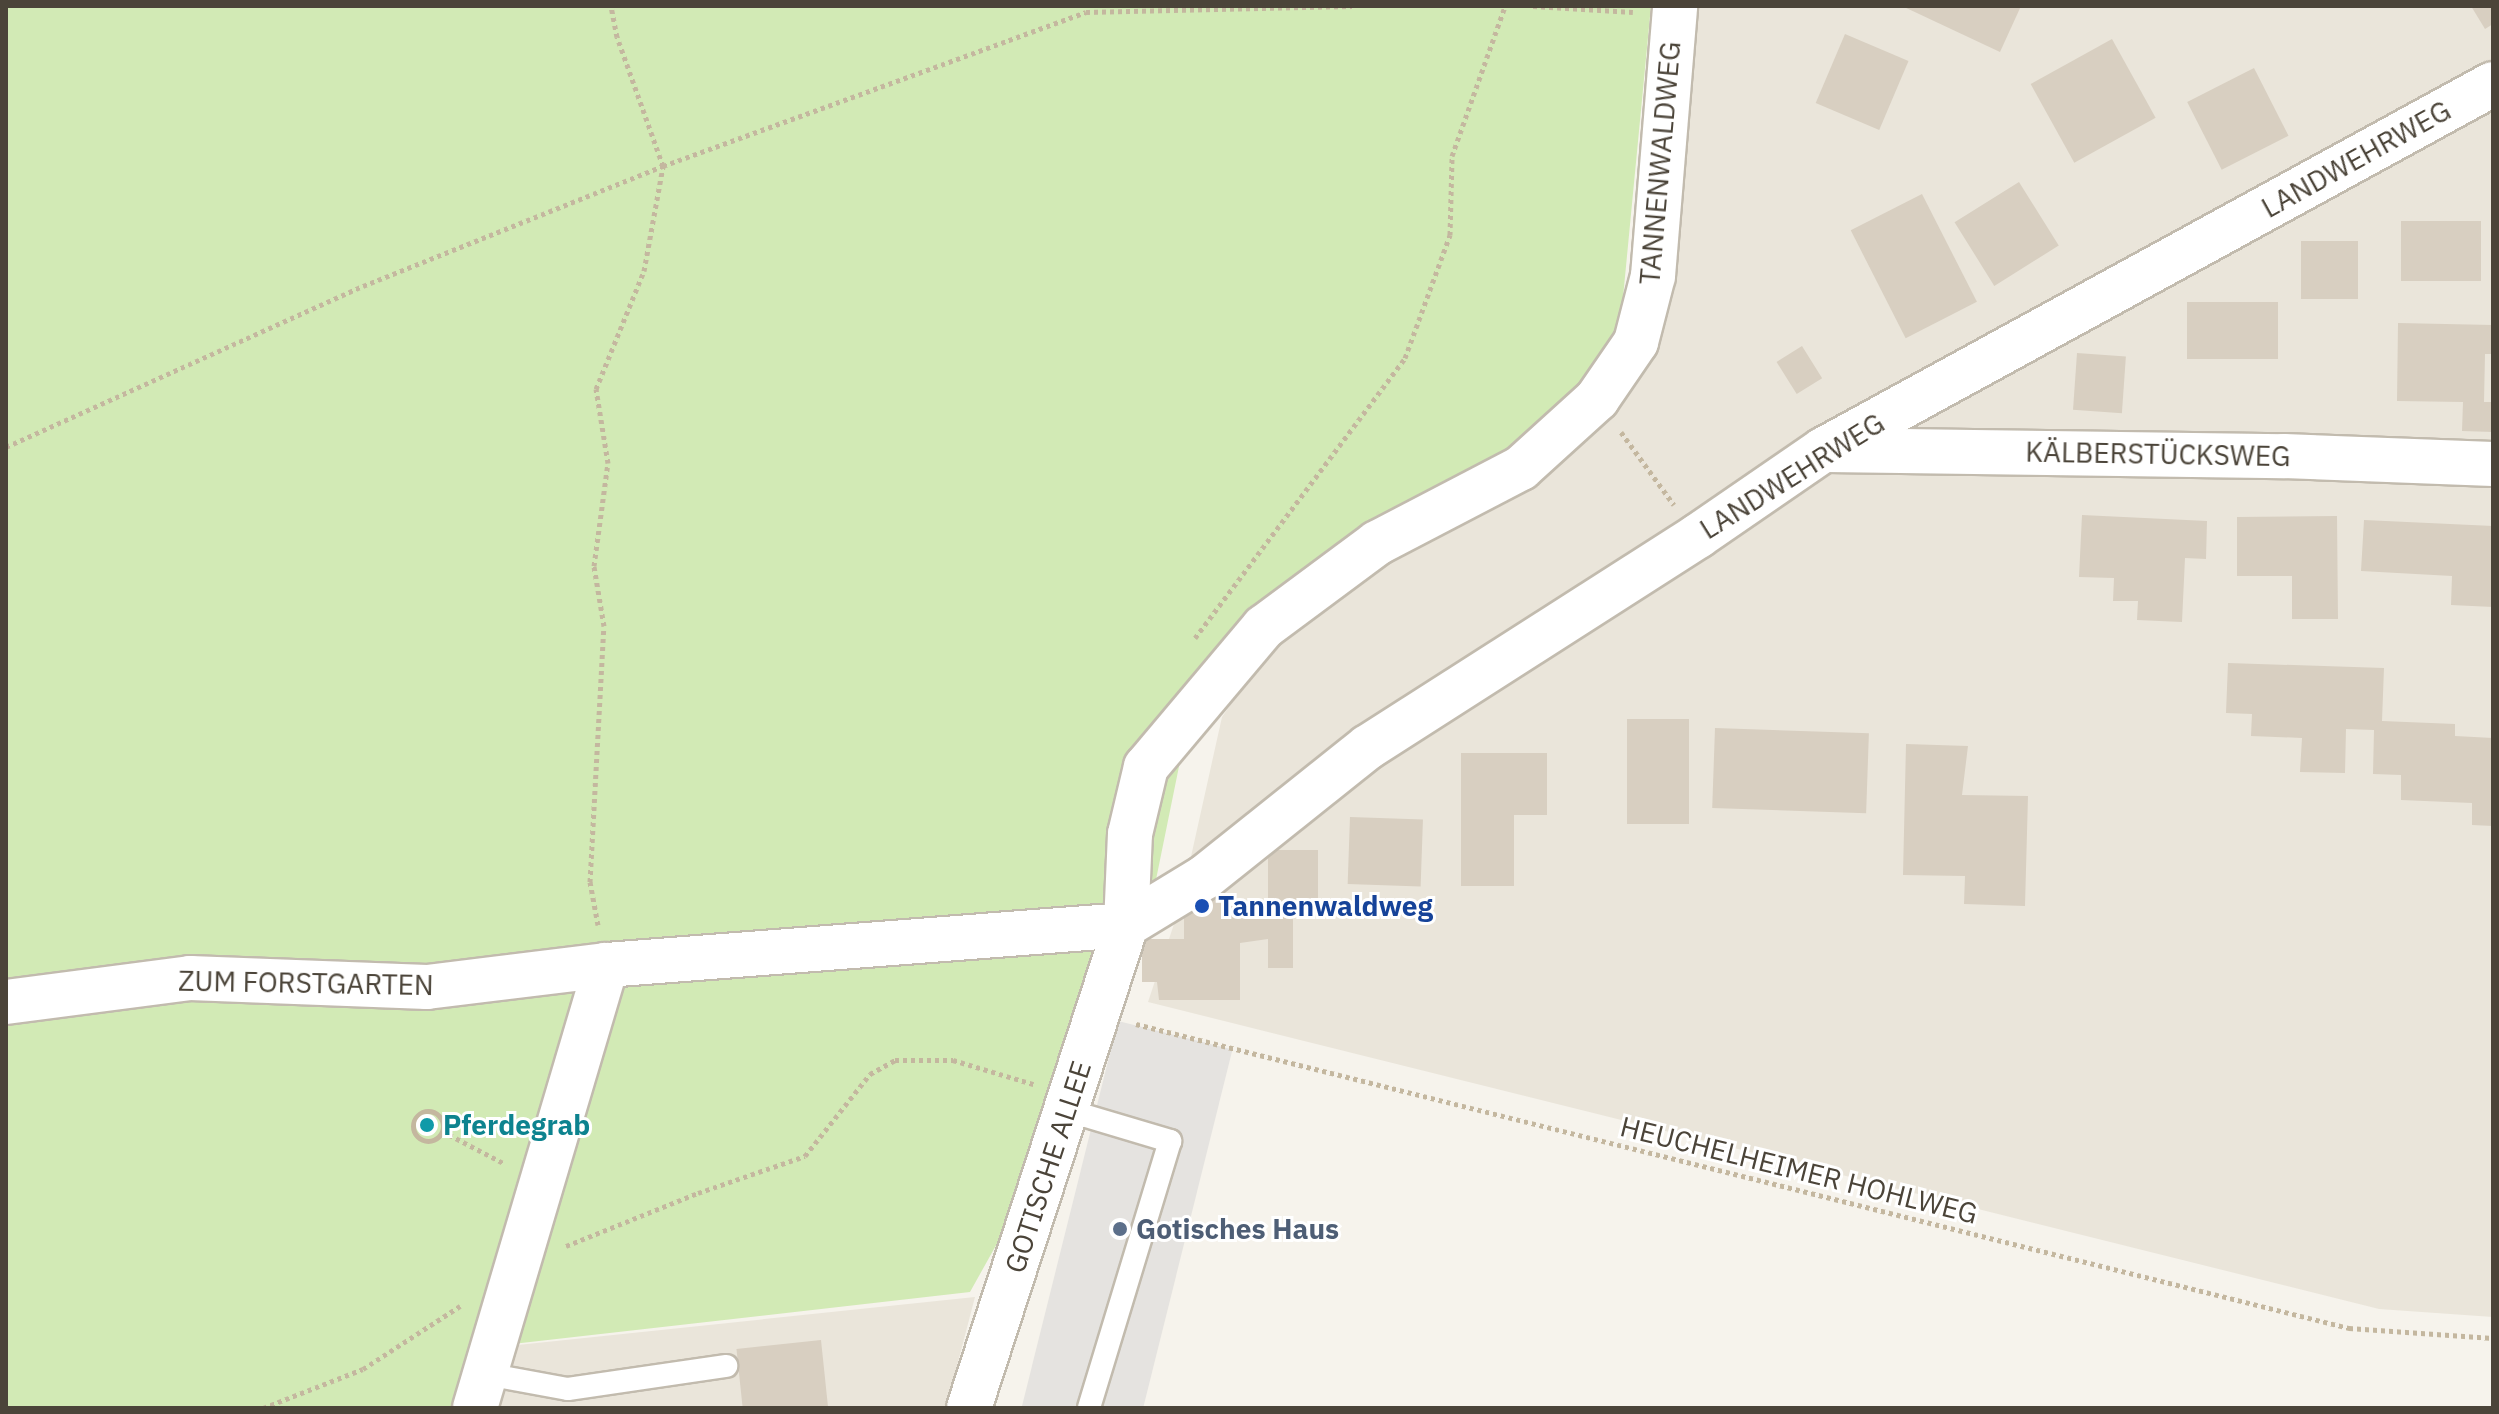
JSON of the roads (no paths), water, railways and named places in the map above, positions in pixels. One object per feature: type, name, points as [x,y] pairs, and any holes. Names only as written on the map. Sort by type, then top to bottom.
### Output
[{"type":"street","name":"TANNENWALDWEG","points":[[1126,925],[1130,834],[1146,767],[1264,627],[1377,543],[1521,468],[1597,399],[1636,342],[1653,276],[1675,10]]},
{"type":"street","name":"LANDWEHRWEG","points":[[1126,925],[1205,877],[1368,747],[1698,536],[1823,450],[2493,84]]},
{"type":"street","name":"KÄLBERSTÜCKSWEG","points":[[1823,450],[2268,455],[2493,464]]},
{"type":"street","points":[[480,1391],[606,965],[1126,925]]},
{"type":"street","name":"GOTISCHE ALLEE","points":[[969,1408],[1126,925]]},
{"type":"street","name":"ZUM FORSTGARTEN","points":[[6,1002],[190,978],[427,987],[606,965]]},
{"type":"lane","points":[[1068,1103],[1170,1141],[1089,1408]]},
{"type":"lane","points":[[480,1391],[568,1389],[726,1366]]},
{"type":"place","name":"Tannenwaldweg","points":[[1202,906]]},
{"type":"place","name":"Pferdegrab","points":[[427,1125]]},
{"type":"place","name":"Gotisches Haus","points":[[1120,1229]]}]
